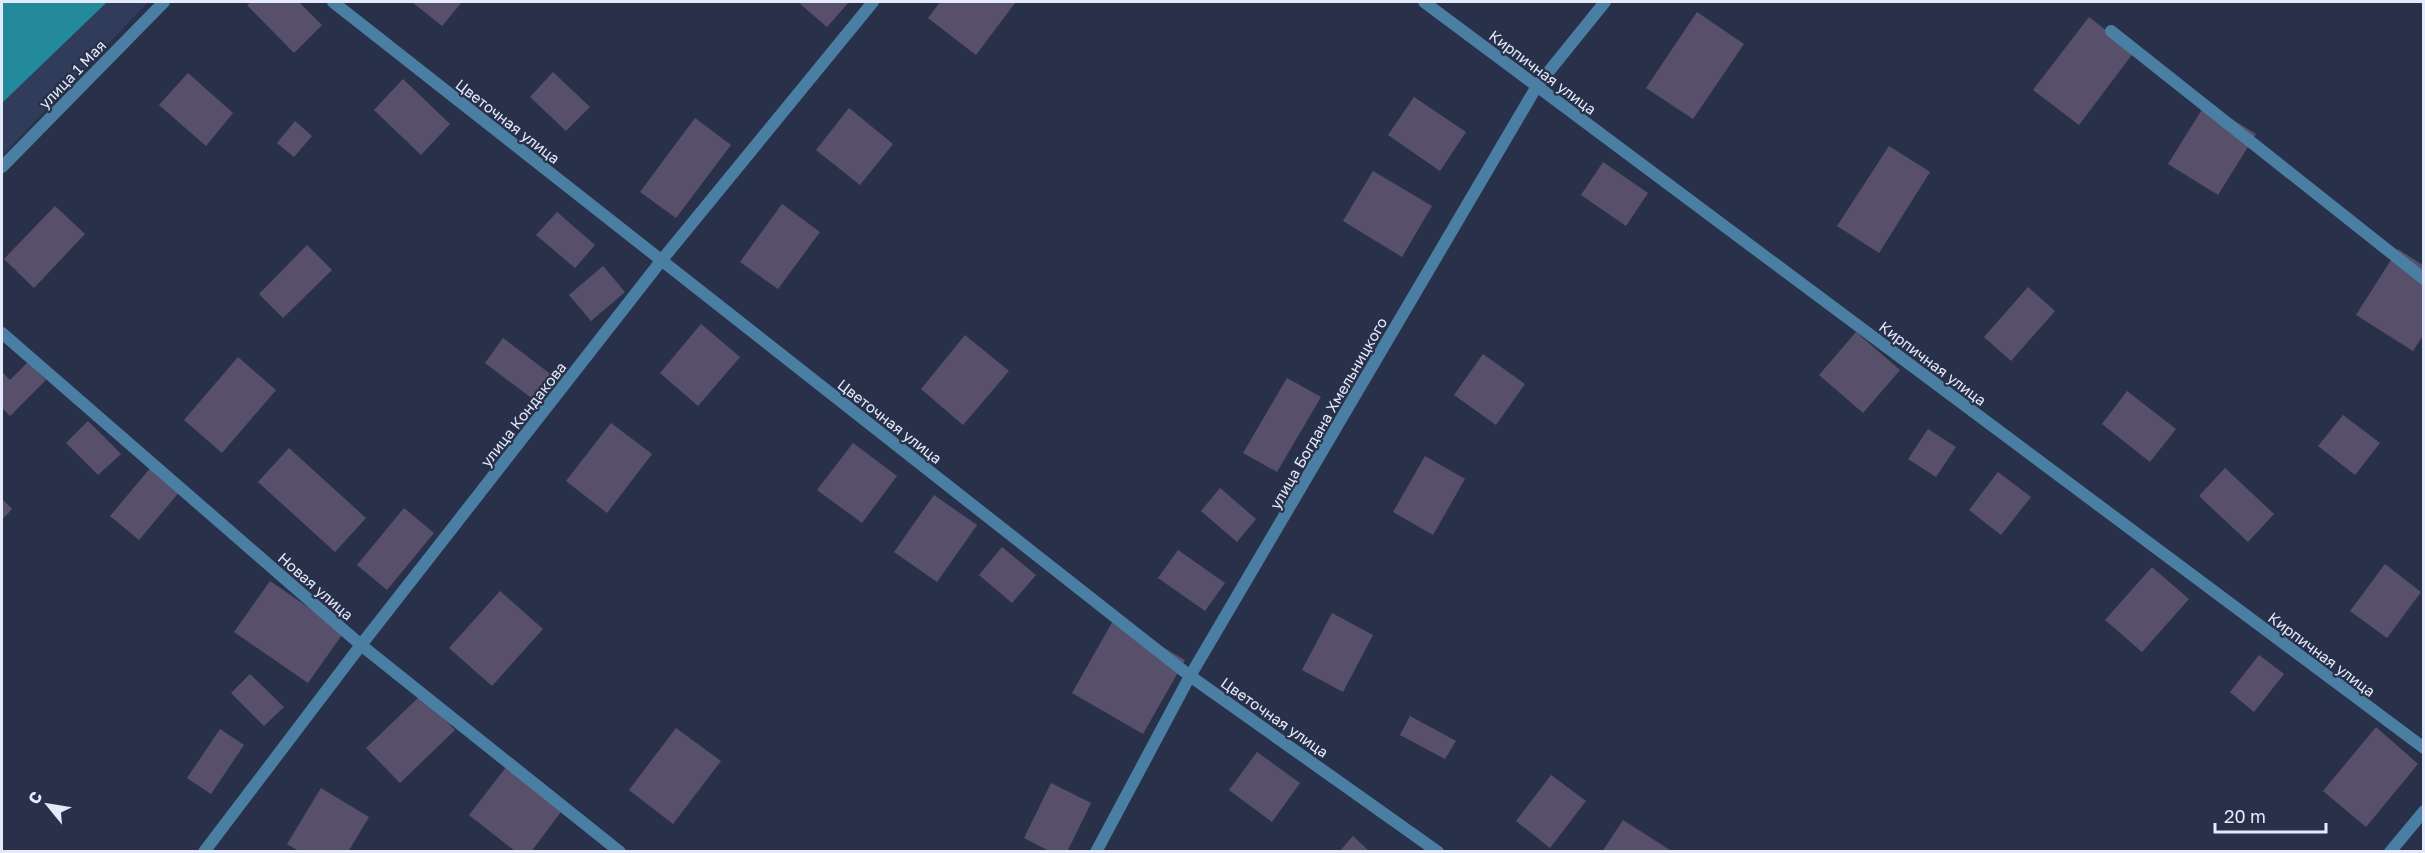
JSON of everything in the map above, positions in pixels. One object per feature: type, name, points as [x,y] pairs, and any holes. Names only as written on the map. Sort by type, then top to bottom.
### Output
[{"type":"street","name":"улица 1 Мая","points":[[2,167],[164,2]]},
{"type":"street","name":"Цветочная улица","points":[[333,2],[1190,676],[1438,852]]},
{"type":"street","name":"улица Кондакова","points":[[204,852],[361,645],[661,261],[873,2]]},
{"type":"street","name":"Кирпичная улица","points":[[1424,2],[2424,748]]},
{"type":"street","name":"улица Богдана Хмельницкого","points":[[1096,852],[1190,676],[1537,86],[1605,2]]},
{"type":"street","points":[[2111,31],[2424,279]]},
{"type":"street","name":"Новая улица","points":[[2,333],[361,645],[620,852]]},
{"type":"street","points":[[2390,852],[2424,811]]},
{"type":"shaded area","points":[[2,2],[148,2],[2,156]]},
{"type":"shaded area","points":[[2,2],[107,2],[2,103]]},
{"type":"building","points":[[251,2],[299,2],[322,25],[294,53],[247,5]]},
{"type":"building","points":[[412,2],[462,2],[442,26]]},
{"type":"building","points":[[798,2],[849,2],[827,27]]},
{"type":"building","points":[[940,2],[1015,3],[976,55],[928,18]]},
{"type":"building","points":[[1697,12],[1744,44],[1693,119],[1646,88]]},
{"type":"building","points":[[2089,17],[2134,52],[2079,125],[2033,90]]},
{"type":"building","points":[[553,72],[590,107],[566,131],[530,97]]},
{"type":"building","points":[[188,73],[233,113],[206,146],[159,105]]},
{"type":"building","points":[[403,79],[450,124],[421,155],[374,110]]},
{"type":"building","points":[[1414,97],[1466,132],[1440,171],[1388,135]]},
{"type":"building","points":[[2206,103],[2256,134],[2218,195],[2168,164]]},
{"type":"building","points":[[849,108],[893,144],[860,185],[816,150]]},
{"type":"building","points":[[695,118],[731,145],[676,218],[640,192]]},
{"type":"building","points":[[295,121],[312,136],[294,157],[277,143]]},
{"type":"building","points":[[1889,146],[1930,172],[1879,253],[1837,226]]},
{"type":"building","points":[[1603,162],[1648,193],[1626,226],[1581,195]]},
{"type":"building","points":[[1373,171],[1432,206],[1402,257],[1343,221]]},
{"type":"building","points":[[782,204],[820,232],[778,289],[740,262]]},
{"type":"building","points":[[55,206],[85,234],[34,288],[4,259]]},
{"type":"building","points":[[557,212],[595,245],[575,268],[536,235]]},
{"type":"building","points":[[307,245],[332,270],[283,318],[259,294]]},
{"type":"building","points":[[2398,249],[2424,266],[2424,334],[2413,351],[2356,315]]},
{"type":"building","points":[[603,266],[625,292],[591,321],[569,295]]},
{"type":"building","points":[[2028,287],[2055,311],[2011,361],[1984,337]]},
{"type":"building","points":[[701,324],[740,357],[698,406],[660,373]]},
{"type":"building","points":[[1856,332],[1900,370],[1863,413],[1819,375]]},
{"type":"building","points":[[965,335],[1009,371],[963,425],[921,389]]},
{"type":"building","points":[[503,338],[553,376],[534,400],[485,363]]},
{"type":"building","points":[[1483,354],[1525,384],[1496,425],[1454,395]]},
{"type":"building","points":[[238,357],[276,390],[222,453],[184,420]]},
{"type":"building","points":[[28,362],[46,380],[10,416],[2,408],[2,372],[10,380]]},
{"type":"building","points":[[1287,378],[1321,397],[1277,472],[1243,453]]},
{"type":"building","points":[[2127,391],[2176,429],[2150,462],[2102,424]]},
{"type":"building","points":[[2343,415],[2380,443],[2355,475],[2318,446]]},
{"type":"building","points":[[88,421],[121,454],[98,475],[66,443]]},
{"type":"building","points":[[611,423],[652,454],[607,513],[566,481]]},
{"type":"building","points":[[1928,429],[1956,447],[1936,477],[1908,459]]},
{"type":"building","points":[[853,443],[897,476],[862,523],[817,490]]},
{"type":"building","points":[[289,448],[366,518],[335,552],[258,482]]},
{"type":"building","points":[[1425,456],[1465,479],[1433,535],[1393,512]]},
{"type":"building","points":[[152,466],[181,490],[139,540],[110,516]]},
{"type":"building","points":[[2225,468],[2274,514],[2248,542],[2199,496]]},
{"type":"building","points":[[1998,472],[2031,497],[2001,535],[1969,510]]},
{"type":"building","points":[[1220,488],[1256,519],[1237,542],[1201,511]]},
{"type":"building","points":[[934,495],[977,525],[937,582],[894,552]]},
{"type":"building","points":[[2,499],[12,509],[2,520]]},
{"type":"building","points":[[404,508],[434,533],[387,590],[357,565]]},
{"type":"building","points":[[1002,547],[1036,575],[1012,603],[979,575]]},
{"type":"building","points":[[1178,550],[1225,583],[1205,611],[1158,578]]},
{"type":"building","points":[[2385,564],[2421,592],[2387,638],[2350,611]]},
{"type":"building","points":[[2152,567],[2189,599],[2142,652],[2105,620]]},
{"type":"building","points":[[270,581],[344,632],[308,683],[234,632]]},
{"type":"building","points":[[500,591],[543,629],[492,686],[449,648]]},
{"type":"building","points":[[1332,613],[1373,635],[1343,692],[1302,670]]},
{"type":"building","points":[[1114,619],[1185,660],[1143,734],[1072,693]]},
{"type":"building","points":[[2259,655],[2284,674],[2254,712],[2230,692]]},
{"type":"building","points":[[250,674],[284,707],[264,726],[231,693]]},
{"type":"building","points":[[421,695],[455,730],[400,783],[366,748]]},
{"type":"building","points":[[1410,716],[1456,741],[1445,759],[1400,735]]},
{"type":"building","points":[[2376,727],[2418,764],[2366,827],[2323,791]]},
{"type":"building","points":[[676,728],[721,761],[673,824],[629,790]]},
{"type":"building","points":[[220,729],[244,745],[211,794],[187,778]]},
{"type":"building","points":[[1257,752],[1300,783],[1272,822],[1229,790]]},
{"type":"building","points":[[507,766],[563,809],[531,852],[516,852],[469,815]]},
{"type":"building","points":[[1551,775],[1586,801],[1550,848],[1516,821]]},
{"type":"building","points":[[1051,783],[1091,803],[1067,852],[1051,852],[1024,838]]},
{"type":"building","points":[[321,788],[369,817],[348,852],[300,852],[287,844]]},
{"type":"building","points":[[1623,820],[1673,852],[1602,852]]},
{"type":"building","points":[[1353,836],[1370,852],[1339,852]]}]
